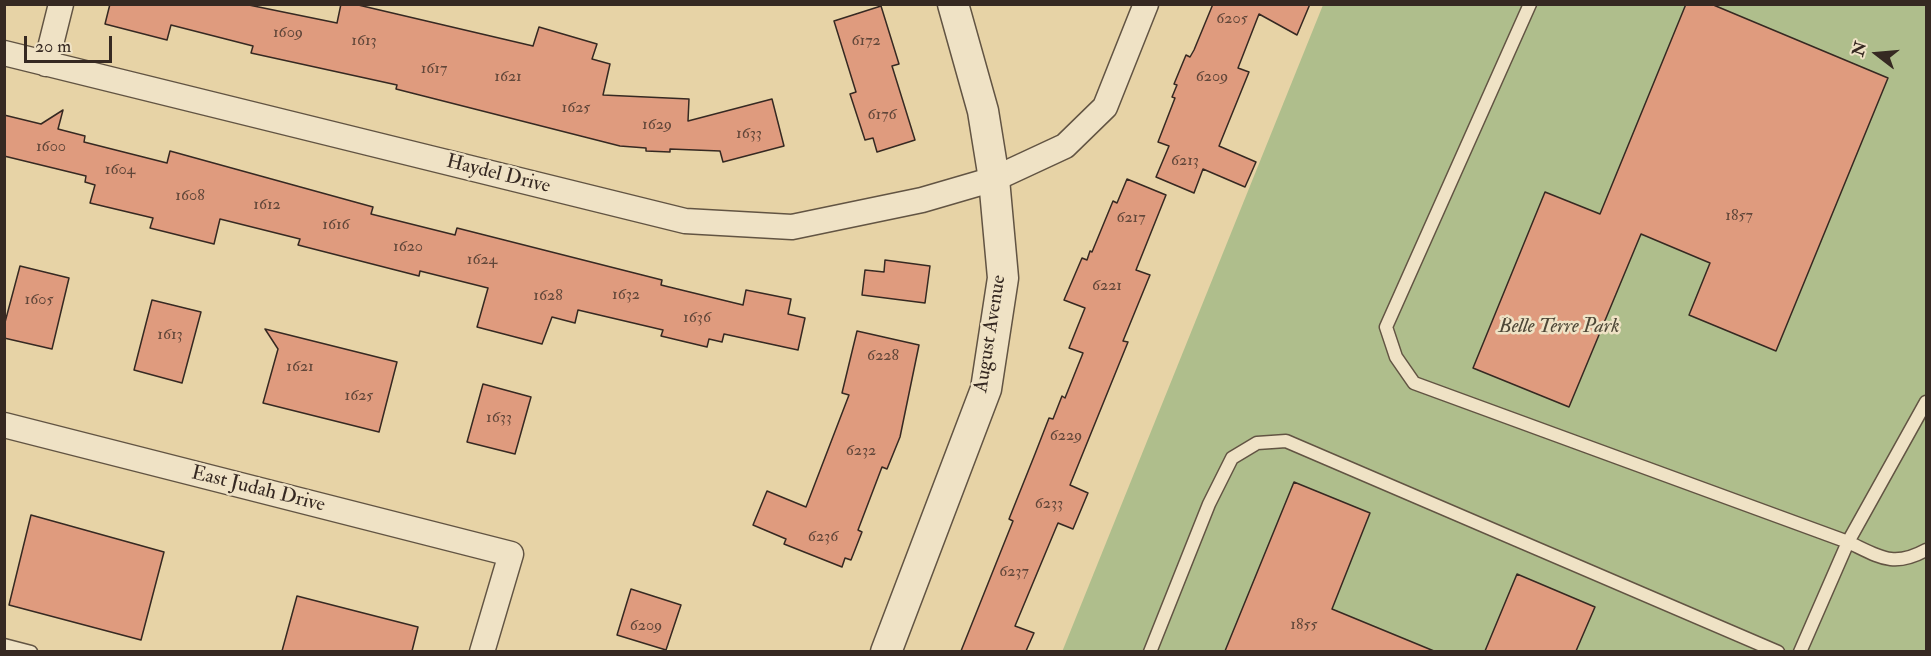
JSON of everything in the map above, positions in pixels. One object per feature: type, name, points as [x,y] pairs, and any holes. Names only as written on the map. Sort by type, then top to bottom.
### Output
[{"type":"street","points":[[45,64],[61,4]]},
{"type":"street","name":"August Avenue","points":[[886,651],[986,388],[1003,278],[994,179],[983,111],[953,4]]},
{"type":"street","name":"Haydel Drive","points":[[4,53],[685,221],[792,227],[922,200],[994,179],[1065,146],[1104,106],[1146,4]]},
{"type":"street","name":"East Judah Drive","points":[[4,425],[511,554],[482,651]]},
{"type":"lane","points":[[1530,4],[1386,327],[1396,357],[1414,383],[1848,542],[1882,558],[1907,560],[1926,550]]},
{"type":"lane","points":[[1800,651],[1848,542],[1926,402]]},
{"type":"lane","points":[[1150,651],[1209,504],[1232,458],[1257,443],[1286,441],[1778,651]]},
{"type":"lane","points":[[4,645],[31,651]]},
{"type":"green space","name":"Belle Terre Park","points":[[1323,5],[1926,5],[1926,651],[1062,652]]},
{"type":"building","points":[[110,4],[244,4],[337,23],[341,4],[354,4],[533,46],[539,27],[597,44],[592,59],[610,64],[603,95],[689,99],[688,121],[772,99],[784,146],[723,162],[720,151],[670,149],[670,152],[646,151],[646,148],[620,146],[396,89],[397,85],[251,53],[253,46],[171,25],[167,40],[105,24]]},
{"type":"building","points":[[1213,4],[1310,4],[1297,35],[1259,14],[1238,68],[1249,72],[1219,146],[1256,162],[1245,187],[1203,169],[1194,193],[1156,177],[1169,146],[1158,142],[1175,98],[1172,97],[1177,85],[1174,84],[1186,55],[1190,57],[1194,50]]},
{"type":"building","points":[[1686,4],[1711,4],[1888,78],[1776,351],[1689,315],[1710,263],[1641,234],[1569,407],[1473,368],[1545,192],[1600,214]]},
{"type":"building","points":[[881,6],[899,64],[892,66],[915,140],[877,152],[873,138],[865,140],[850,94],[856,92],[834,21]]},
{"type":"building","points":[[63,110],[58,129],[85,136],[84,142],[167,163],[170,151],[373,207],[371,214],[455,235],[457,228],[662,280],[661,285],[743,305],[746,290],[791,299],[788,314],[805,318],[798,350],[724,334],[722,342],[709,339],[707,347],[661,336],[663,330],[578,310],[575,323],[552,317],[542,344],[477,327],[488,288],[420,271],[419,276],[298,245],[300,239],[220,219],[214,244],[150,228],[153,218],[90,203],[95,185],[85,182],[86,176],[4,156],[4,115],[41,124]]},
{"type":"building","points":[[1127,179],[1166,195],[1136,270],[1150,275],[1123,341],[1128,342],[1070,485],[1088,493],[1073,529],[1058,523],[1015,626],[1034,633],[1026,651],[961,651],[1013,521],[1009,519],[1049,418],[1053,419],[1062,396],[1065,398],[1083,353],[1069,348],[1085,308],[1064,300],[1082,258],[1087,260],[1090,251],[1092,252],[1113,201],[1117,203]]},
{"type":"building","points":[[885,260],[930,266],[925,303],[862,295],[865,270],[884,272]]},
{"type":"building","points":[[20,266],[69,278],[52,349],[4,338],[4,326]]},
{"type":"building","points":[[152,300],[201,312],[182,383],[134,370]]},
{"type":"building","points":[[265,329],[397,362],[379,432],[263,403],[278,349]]},
{"type":"building","points":[[857,331],[919,345],[900,437],[887,469],[882,467],[858,530],[862,532],[851,560],[845,558],[842,567],[784,544],[786,539],[753,525],[767,491],[806,507],[849,395],[842,393]]},
{"type":"building","points":[[483,384],[531,397],[515,454],[467,442]]},
{"type":"building","points":[[1294,482],[1370,513],[1332,609],[1434,651],[1225,651]]},
{"type":"building","points":[[31,515],[164,552],[141,640],[9,605]]},
{"type":"building","points":[[1517,574],[1595,607],[1576,651],[1485,651]]},
{"type":"building","points":[[631,589],[681,605],[666,650],[617,635]]},
{"type":"building","points":[[297,596],[418,627],[412,651],[282,651]]}]
